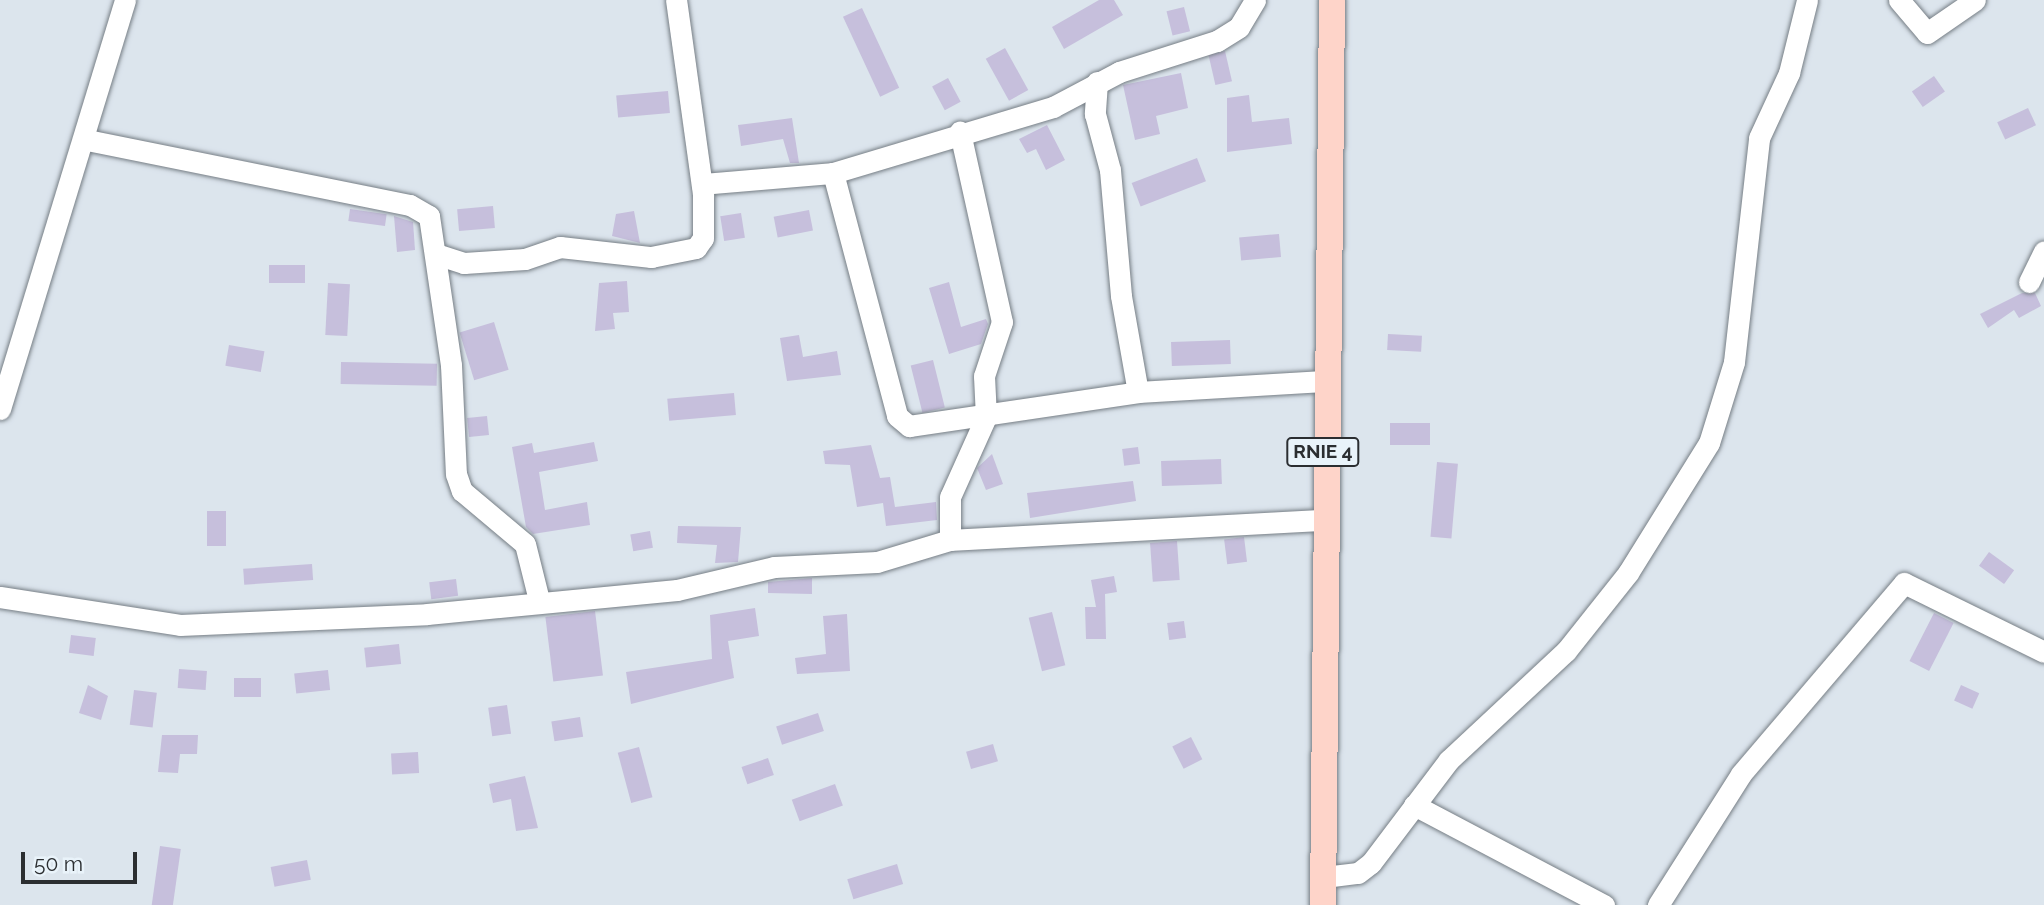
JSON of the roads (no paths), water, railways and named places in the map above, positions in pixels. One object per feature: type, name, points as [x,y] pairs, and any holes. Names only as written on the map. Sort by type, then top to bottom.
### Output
[{"type":"main road","name":"RNIE 4","points":[[1323,905],[1324,381],[1332,0]]},
{"type":"street","points":[[0,409],[87,140],[125,0]]},
{"type":"street","points":[[439,255],[464,263],[525,259],[560,247],[612,256],[678,254],[704,238],[702,184],[676,0]]},
{"type":"street","points":[[702,184],[833,173],[960,132],[1053,107],[1097,82],[1217,41],[1239,27],[1255,0]]},
{"type":"street","points":[[1324,877],[1364,868],[1449,760],[1574,640],[1628,573],[1709,443],[1734,362],[1759,138],[1789,73],[1807,0]]},
{"type":"street","points":[[1899,0],[1927,33],[1975,0]]},
{"type":"street","points":[[1097,82],[1094,114],[1110,170],[1121,296],[1139,392]]},
{"type":"street","points":[[950,540],[950,497],[986,417],[984,376],[1002,321],[960,132]]},
{"type":"street","points":[[87,140],[410,205],[429,216],[439,255],[442,281],[456,474],[462,491],[525,544],[539,600]]},
{"type":"street","points":[[833,173],[897,416],[909,426],[924,427],[1139,392],[1324,381]]},
{"type":"street","points":[[2029,282],[2044,251]]},
{"type":"street","points":[[442,281],[464,263]]},
{"type":"street","points":[[0,597],[180,625],[427,614],[539,600],[677,590],[774,567],[877,562],[950,540],[1323,520]]},
{"type":"street","points":[[1657,905],[1741,774],[1904,583],[2044,652]]},
{"type":"street","points":[[1414,805],[1604,905]]}]
